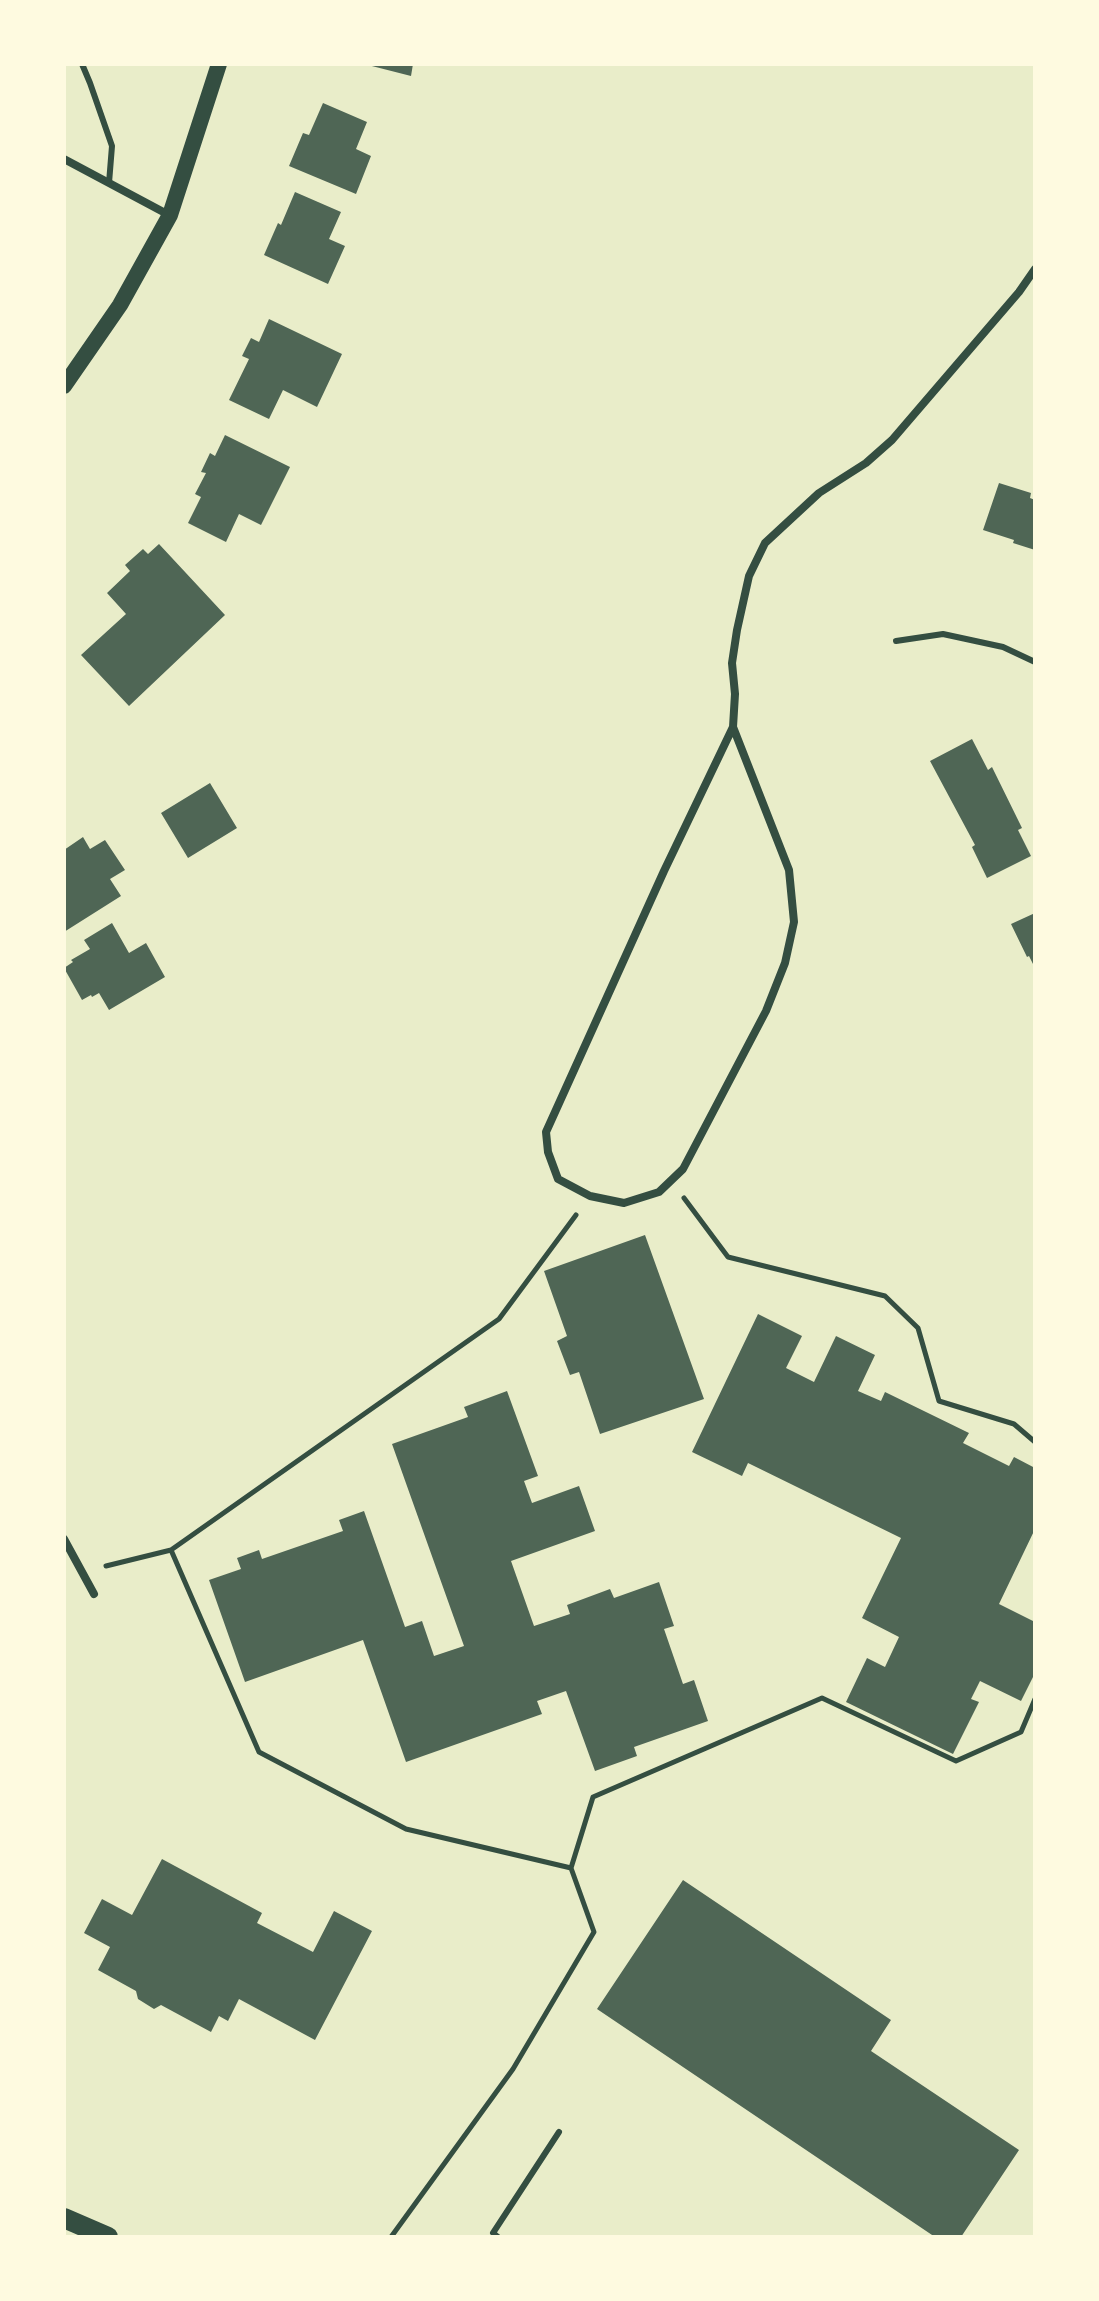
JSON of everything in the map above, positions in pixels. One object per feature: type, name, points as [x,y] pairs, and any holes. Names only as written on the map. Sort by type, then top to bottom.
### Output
[{"type":"main road","points":[[64,386],[120,305],[170,215],[219,64]]},
{"type":"main road","points":[[64,2218],[108,2237]]},
{"type":"street","points":[[64,159],[170,215]]},
{"type":"street","points":[[733,727],[789,870],[794,922],[785,963],[766,1011],[683,1169],[659,1192],[624,1203],[590,1196],[558,1179],[548,1152],[546,1132],[733,727],[735,694],[732,663],[749,576],[765,543],[819,493],[866,463],[892,440],[1019,292],[1035,269]]},
{"type":"street","points":[[64,1539],[94,1594]]},
{"type":"lane","points":[[82,64],[112,146],[109,183]]},
{"type":"lane","points":[[896,641],[943,634],[1003,647],[1035,662]]},
{"type":"lane","points":[[498,2237],[493,2233],[559,2132]]},
{"type":"path","points":[[671,1181],[728,1257],[885,1296],[918,1328],[939,1401],[1014,1424],[1035,1442]]},
{"type":"path","points":[[82,1572],[171,1550],[499,1319],[590,1196]]},
{"type":"path","points":[[171,1550],[259,1752],[406,1829],[571,1868]]},
{"type":"path","points":[[391,2237],[513,2069],[594,1932],[571,1868],[593,1797],[822,1698],[956,1761],[1021,1732],[1035,1699]]},
{"type":"building","points":[[364,64],[413,64],[411,76]]},
{"type":"building","points":[[323,103],[367,122],[356,149],[371,156],[356,194],[289,166],[303,133],[309,135]]},
{"type":"building","points":[[295,192],[341,212],[329,239],[345,246],[328,284],[264,255]]},
{"type":"building","points":[[269,319],[342,354],[317,407],[283,390],[269,419],[229,400],[249,359],[242,356],[251,338],[259,342]]},
{"type":"building","points":[[225,435],[290,467],[261,525],[239,514],[226,542],[188,523],[201,497],[195,494],[206,473],[201,472],[210,453],[215,456]]},
{"type":"building","points":[[999,483],[1031,493],[1030,498],[1035,500],[1035,550],[983,530]]},
{"type":"building","points":[[159,544],[225,615],[129,706],[81,655],[126,614],[107,593],[130,571],[125,565],[143,549],[148,554]]},
{"type":"building","points":[[972,739],[988,770],[992,767],[1022,828],[1018,830],[1031,856],[987,878],[972,847],[975,845],[930,761]]},
{"type":"building","points":[[210,783],[237,828],[188,858],[161,813]]},
{"type":"building","points":[[83,837],[90,849],[105,840],[125,870],[110,879],[121,896],[64,932],[64,850]]},
{"type":"building","points":[[1035,913],[1035,968],[1011,924]]},
{"type":"building","points":[[112,923],[129,953],[146,943],[165,977],[109,1010],[99,993],[82,1000],[64,968],[90,949],[84,940]]},
{"type":"building","points":[[645,1235],[704,1399],[600,1434],[579,1372],[570,1375],[557,1341],[567,1336],[544,1271]]},
{"type":"building","points":[[758,1314],[802,1336],[786,1368],[814,1382],[836,1336],[875,1355],[858,1391],[881,1401],[885,1392],[969,1433],[963,1443],[1009,1466],[1014,1457],[1035,1468],[1035,1529],[999,1604],[1035,1622],[1035,1673],[1021,1701],[980,1681],[971,1699],[979,1702],[953,1754],[846,1702],[867,1658],[885,1667],[899,1637],[862,1618],[901,1538],[748,1463],[742,1476],[692,1452]]},
{"type":"building","points":[[507,1391],[538,1476],[524,1481],[532,1503],[579,1486],[595,1531],[511,1561],[534,1626],[570,1614],[567,1605],[610,1589],[614,1598],[659,1582],[674,1626],[664,1629],[683,1684],[694,1680],[708,1721],[634,1747],[637,1756],[595,1771],[566,1691],[537,1701],[542,1714],[406,1762],[363,1640],[245,1682],[209,1580],[241,1569],[237,1558],[259,1550],[262,1559],[343,1531],[339,1520],[364,1511],[405,1627],[422,1621],[434,1656],[464,1646],[392,1444],[468,1417],[464,1407]]},
{"type":"building","points":[[162,1859],[262,1913],[257,1923],[313,1952],[334,1911],[372,1931],[315,2040],[239,1999],[228,2021],[219,2016],[211,2032],[161,2005],[154,2009],[138,1999],[136,1991],[98,1970],[110,1947],[84,1933],[102,1899],[132,1915]]},
{"type":"building","points":[[683,1880],[891,2020],[871,2051],[1019,2150],[961,2237],[935,2237],[597,2009]]}]
